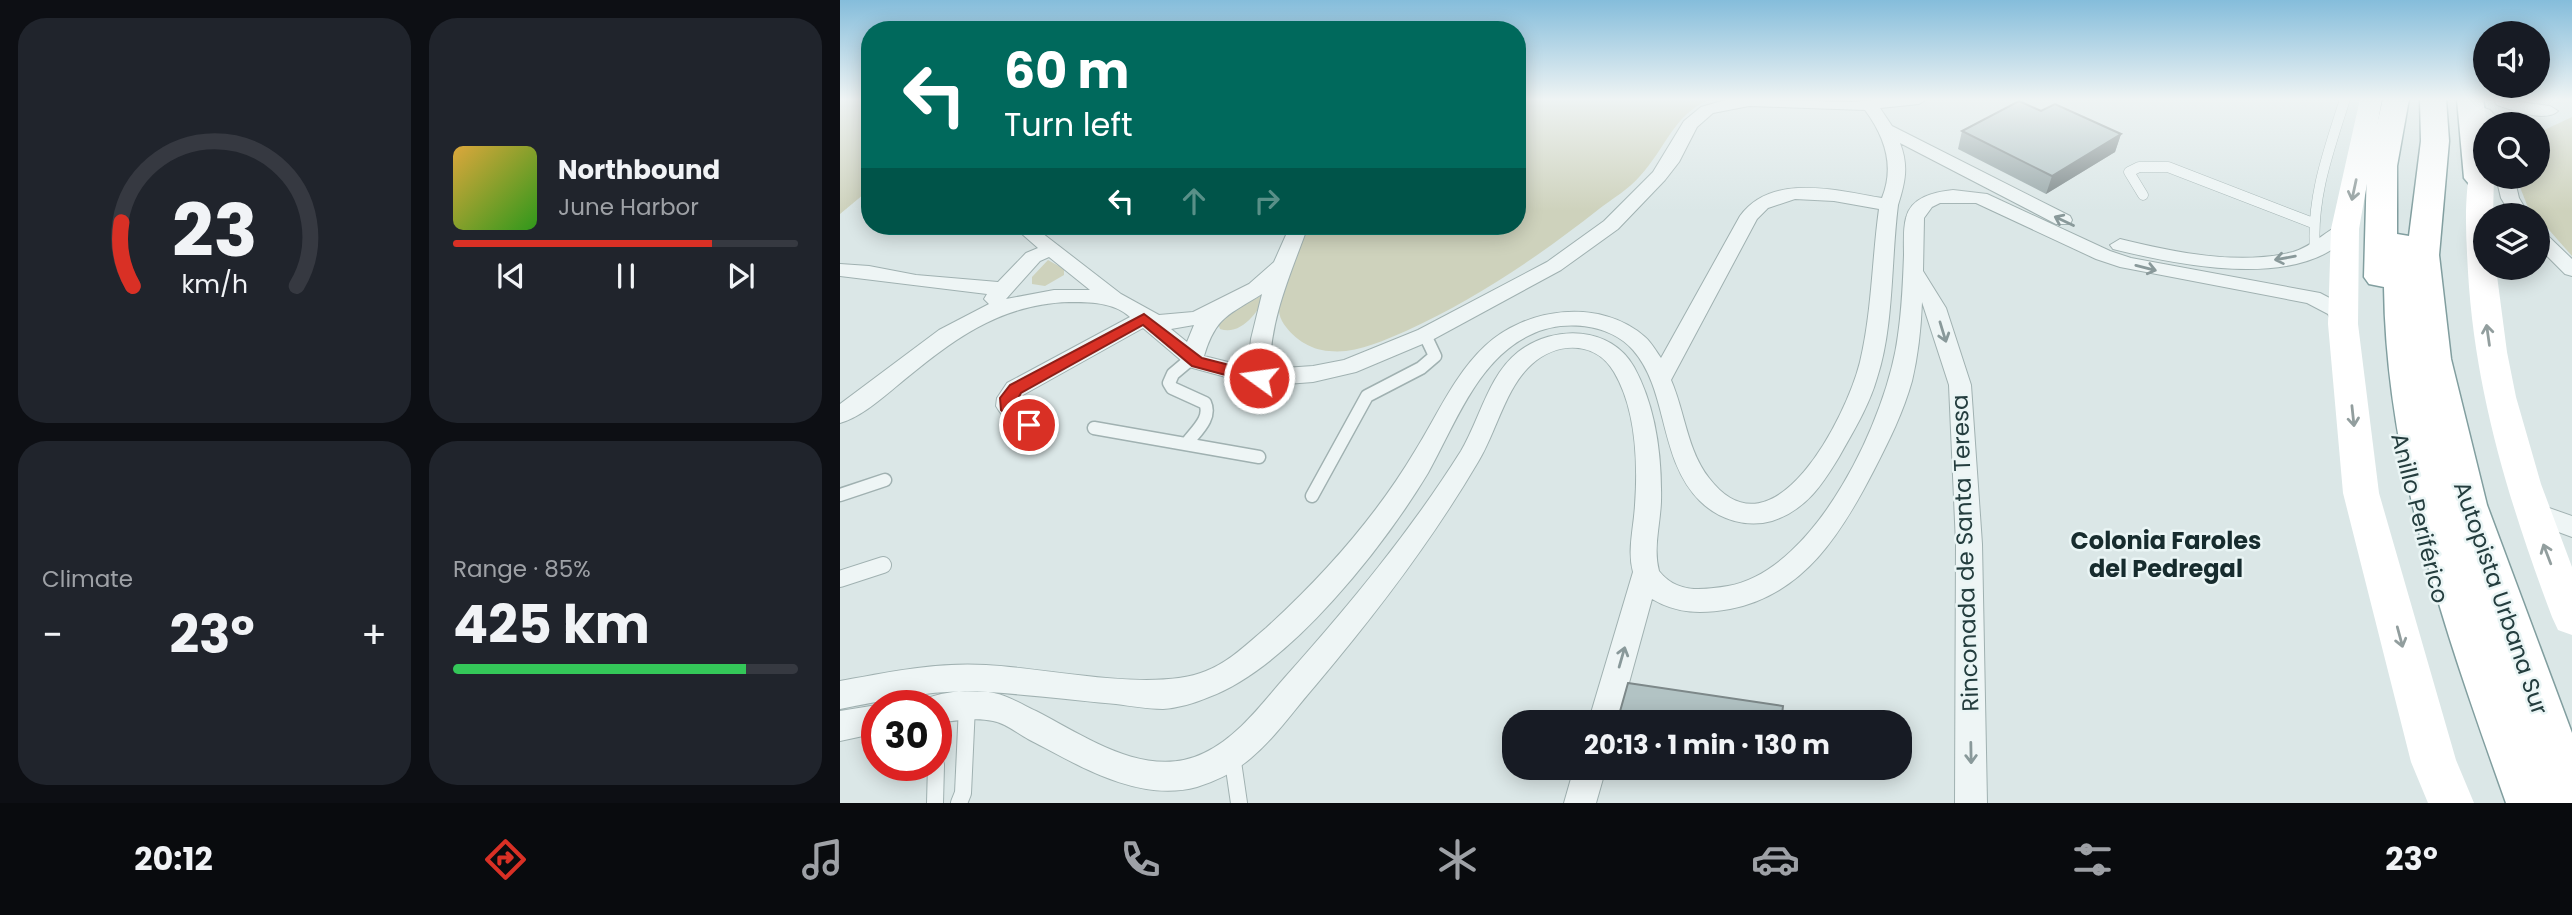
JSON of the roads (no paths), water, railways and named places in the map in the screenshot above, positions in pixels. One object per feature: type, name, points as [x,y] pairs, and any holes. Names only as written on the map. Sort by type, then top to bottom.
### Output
[{"type":"highway","name":"Anillo Periférico","points":[[2388,136],[2382,166],[2379,248],[2387,361],[2401,464],[2459,665],[2513,797]]},
{"type":"highway","name":"Autopista Urbana Sur","points":[[2414,136],[2400,239],[2399,281],[2403,333],[2419,445],[2445,546],[2502,720],[2513,797]]},
{"type":"highway","name":"Autopista Urbana Sur","points":[[2435,136],[2423,255],[2433,359],[2466,505],[2571,803]]},
{"type":"highway","points":[[2447,136],[2440,256],[2458,396],[2486,515],[2572,737]]},
{"type":"highway","points":[[2549,679],[2572,724]]},
{"type":"main road","points":[[2359,136],[2329,226],[2343,324],[2361,493],[2434,762],[2451,803]]},
{"type":"main road","points":[[2483,280],[2493,371],[2515,464],[2572,617]]},
{"type":"street","points":[[961,326],[998,309],[1049,296],[1079,293],[1114,299],[1132,307],[1192,358],[1259,378],[1313,374],[1348,367],[1424,335],[1553,267],[1611,225],[1659,176],[1684,136]]},
{"type":"street","points":[[840,695],[930,678],[999,679],[1164,695],[1207,685],[1248,661],[1299,617],[1334,580],[1410,482],[1483,359],[1507,338],[1538,323],[1573,318],[1601,321],[1627,331],[1645,346],[1660,380],[1686,465],[1720,506],[1743,515],[1770,511],[1796,498],[1826,458],[1854,407],[1866,377],[1872,348],[1889,205],[1898,178],[1889,136]]},
{"type":"street","points":[[1899,136],[2103,255],[2127,263],[2314,298],[2336,310],[2343,324]]},
{"type":"street","points":[[1660,380],[1749,216],[1764,201],[1797,193],[1889,205]]},
{"type":"street","points":[[952,708],[998,708],[1140,777],[1170,778],[1191,774],[1231,755],[1264,724],[1371,597],[1430,519],[1478,442],[1515,365],[1546,345],[1570,340],[1602,345],[1617,356],[1631,380],[1648,470],[1643,562],[1652,583],[1682,600],[1697,602],[1750,593],[1787,572],[1817,544],[1840,512],[1888,419],[1905,362],[1915,218],[1925,203],[1949,195],[1980,198],[2109,242],[2180,258],[2235,261],[2282,259],[2315,251],[2329,226]]},
{"type":"street","points":[[1033,235],[1114,299]]},
{"type":"street","points":[[1259,378],[1262,329],[1282,265],[1295,235]]},
{"type":"street","points":[[840,415],[961,326],[1005,289],[1033,257],[1051,249]]},
{"type":"street","points":[[2550,249],[2572,270]]},
{"type":"street","points":[[1144,318],[1157,324],[1176,323],[1222,307],[1260,287],[1282,265]]},
{"type":"street","points":[[840,270],[869,272],[916,281],[1005,289]]},
{"type":"street","name":"Rinconada de Santa Teresa","points":[[1913,271],[1936,308],[1959,385],[1969,544],[1971,803]]},
{"type":"street","points":[[1192,358],[1201,331],[1222,307]]},
{"type":"street","points":[[1029,425],[1007,406],[1008,398],[1015,389],[1144,318]]},
{"type":"street","points":[[2532,512],[2572,527]]},
{"type":"street","points":[[1607,710],[1646,573]]},
{"type":"street","points":[[840,726],[861,722]]},
{"type":"street","points":[[1580,803],[1587,780]]},
{"type":"lane","points":[[2315,251],[2329,226],[2320,177],[2333,136]]},
{"type":"lane","points":[[2143,195],[2129,172],[2138,167],[2168,167],[2329,226]]},
{"type":"lane","points":[[1312,496],[1367,396],[1381,384],[1428,365],[1435,356],[1424,335]]},
{"type":"lane","points":[[1187,443],[1206,418],[1208,410],[1205,403],[1172,388],[1169,383],[1173,374],[1192,358]]},
{"type":"lane","points":[[1094,428],[1259,457]]},
{"type":"lane","points":[[840,495],[885,480]]},
{"type":"lane","points":[[840,579],[883,565]]},
{"type":"lane","points":[[959,803],[964,793],[967,706]]},
{"type":"lane","points":[[1231,755],[1239,803]]},
{"type":"lane","points":[[935,803],[936,781]]},
{"type":"district","name":"Colonia Faroles del Pedregal","points":[[2166,555]]}]
